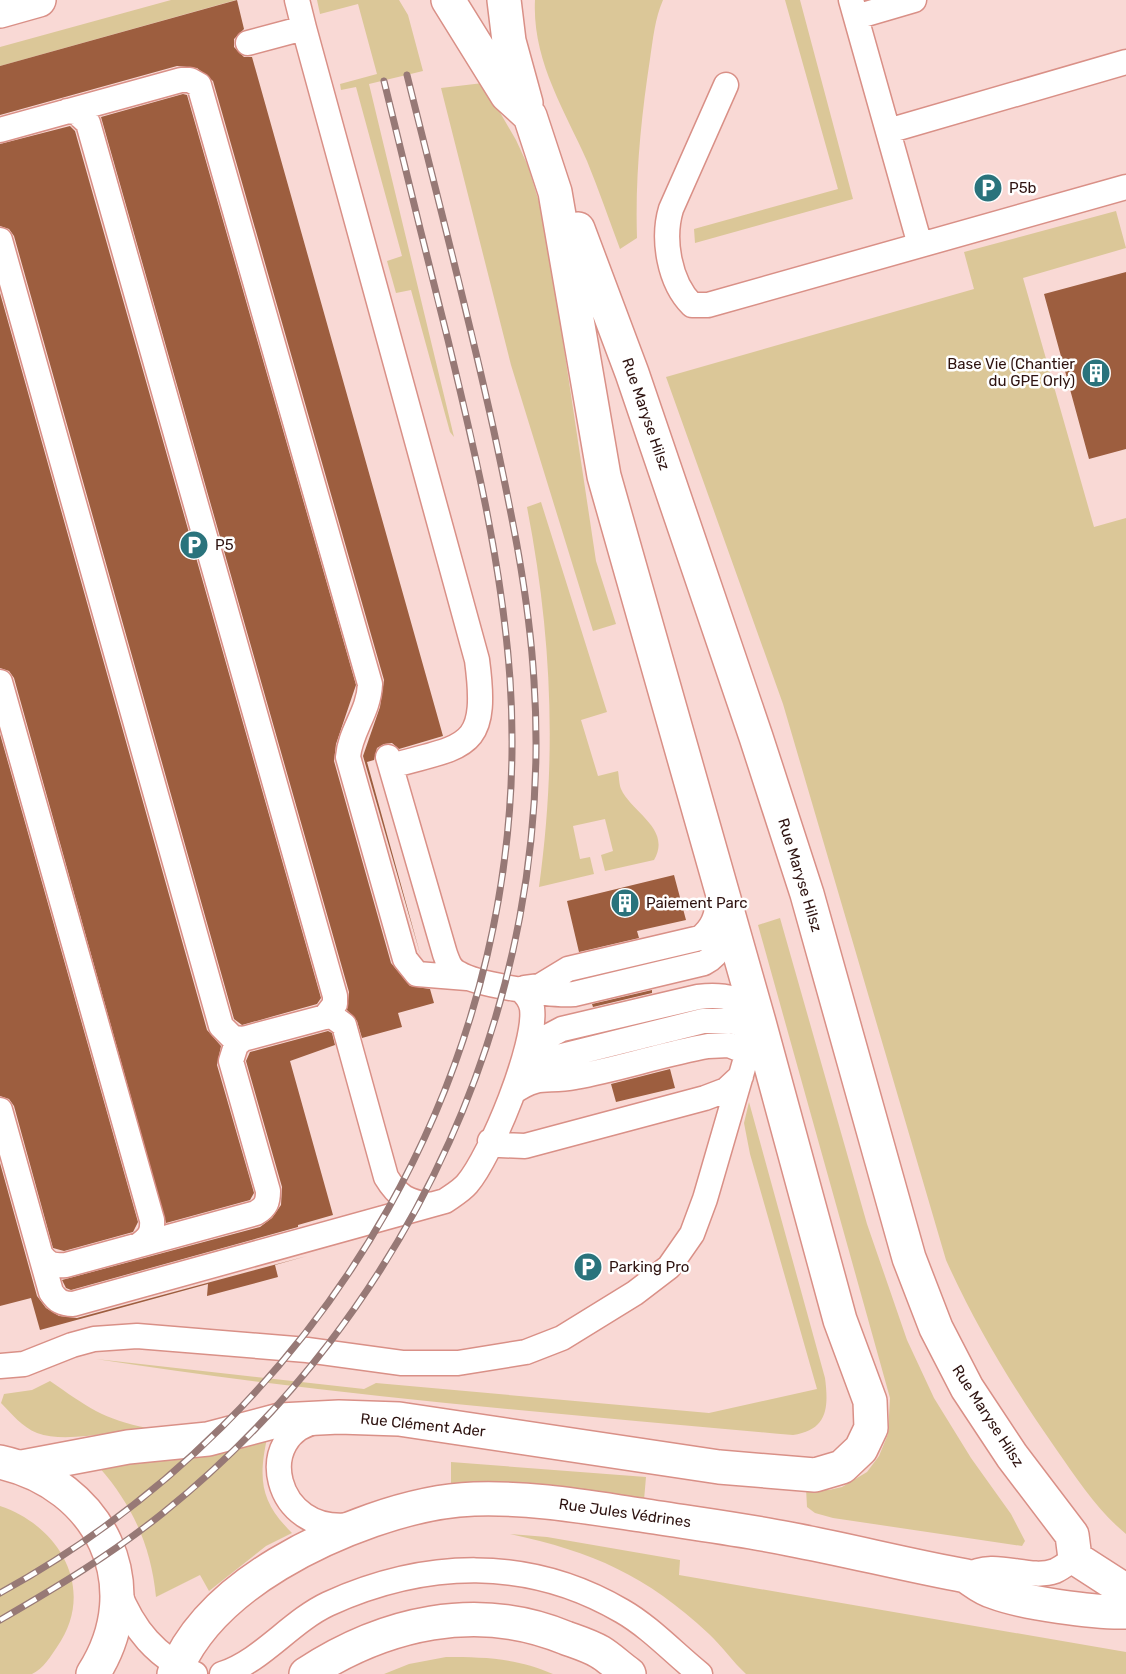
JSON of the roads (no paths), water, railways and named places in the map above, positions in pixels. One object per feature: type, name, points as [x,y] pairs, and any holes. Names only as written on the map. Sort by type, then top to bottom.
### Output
[{"type":"street","points":[[0,10],[39,0]]},
{"type":"street","name":"Rue Maryse Hilsz","points":[[448,0],[507,95],[530,116]]},
{"type":"street","name":"Rue Maryse Hilsz","points":[[504,0],[509,41],[530,116],[561,183],[632,373],[807,894],[909,1258],[928,1308],[967,1388],[1012,1456],[1072,1535],[1075,1558]]},
{"type":"street","points":[[530,116],[557,203],[604,476],[719,880],[753,1022]]},
{"type":"street","name":"Rue Clément Ader","points":[[11,1464],[128,1447],[208,1439],[280,1420],[339,1417],[399,1419],[718,1467],[815,1475],[842,1467],[861,1449],[871,1428],[870,1401],[840,1320],[775,1080],[753,1022]]},
{"type":"street","points":[[11,1464],[48,1478],[75,1498],[97,1525],[111,1556],[118,1590],[115,1624],[105,1656],[93,1674]]},
{"type":"street","name":"Rue Jules Védrines","points":[[182,1671],[206,1622],[249,1581],[299,1551],[370,1522],[427,1505],[473,1499],[525,1500],[754,1532],[966,1576],[983,1588],[1006,1596],[1110,1612],[1126,1612]]},
{"type":"street","points":[[1075,1558],[1126,1591]]},
{"type":"street","points":[[306,1674],[331,1658],[372,1638],[416,1625],[460,1619],[513,1621],[555,1633],[599,1651],[629,1674]]},
{"type":"lane","points":[[297,0],[462,601],[480,684],[480,705],[473,735],[458,747],[389,761],[445,954],[456,973],[467,978]]},
{"type":"lane","points":[[914,0],[854,9],[920,245]]},
{"type":"lane","points":[[248,43],[304,28]]},
{"type":"lane","points":[[888,131],[1126,62]]},
{"type":"lane","points":[[0,130],[181,80],[190,80],[199,85],[204,93],[370,684],[366,711],[350,743],[348,757],[405,959],[417,974],[467,978],[520,988],[540,986],[568,969],[700,938],[709,931],[716,917],[719,880]]},
{"type":"lane","points":[[726,85],[671,209],[665,229],[680,293],[692,305],[708,305],[1126,187]]},
{"type":"lane","points":[[67,111],[76,112],[88,123],[335,996],[335,1004],[325,1017]]},
{"type":"lane","points":[[0,240],[221,1026],[233,1038],[243,1039],[332,1016],[345,1025],[386,1177],[395,1192],[411,1202],[430,1205]]},
{"type":"lane","points":[[0,682],[152,1221],[153,1230],[148,1239],[139,1245]]},
{"type":"lane","points":[[513,1092],[525,1059],[532,1009],[529,998],[520,988]]},
{"type":"lane","points":[[0,1110],[41,1255],[56,1299],[63,1304],[73,1304],[445,1201],[466,1186],[535,1050],[545,1038],[562,1029],[698,997],[726,996],[753,1022]]},
{"type":"lane","points":[[513,1092],[530,1081],[545,1077],[574,1077],[708,1046],[729,1045],[753,1022]]},
{"type":"lane","points":[[0,1366],[24,1364],[94,1339],[137,1336],[307,1350],[402,1363],[458,1363],[526,1352],[553,1341],[635,1293],[669,1267],[692,1234],[705,1199],[741,1076],[753,1022]]},
{"type":"lane","points":[[41,1255],[47,1263],[55,1266],[66,1265],[256,1213],[264,1208],[268,1201],[268,1191],[231,1061],[236,1045],[243,1039]]},
{"type":"lane","points":[[490,1141],[500,1145],[525,1146],[705,1098],[726,1090],[741,1076]]},
{"type":"lane","points":[[339,1417],[309,1423],[294,1433],[281,1451],[279,1472],[284,1493],[294,1509],[312,1521],[335,1527],[370,1522]]},
{"type":"lane","points":[[966,1576],[974,1570],[994,1568],[1046,1572],[1056,1570],[1075,1558]]},
{"type":"lane","points":[[222,1674],[236,1670],[294,1625],[327,1605],[420,1573],[472,1569],[520,1573],[575,1590],[623,1611],[700,1674]]},
{"type":"lane","points":[[118,1590],[129,1619],[151,1645],[182,1671]]},
{"type":"railway","points":[[0,1620],[84,1570],[163,1513],[251,1433],[329,1344],[395,1246],[449,1142],[491,1032],[520,917],[534,800],[532,649],[518,553],[493,427],[407,75]]},
{"type":"railway","points":[[0,1593],[117,1517],[222,1427],[313,1324],[388,1210],[446,1086],[487,955],[509,819],[510,679],[501,593],[477,466],[384,81]]},
{"type":"place","name":"P5b","points":[[988,188]]},
{"type":"place","name":"Base Vie (Chantier du GPE Orly)","points":[[1096,373]]},
{"type":"place","name":"P5","points":[[194,545]]},
{"type":"place","name":"Paiement Parc","points":[[625,903]]},
{"type":"place","name":"Parking Pro","points":[[588,1267]]}]
